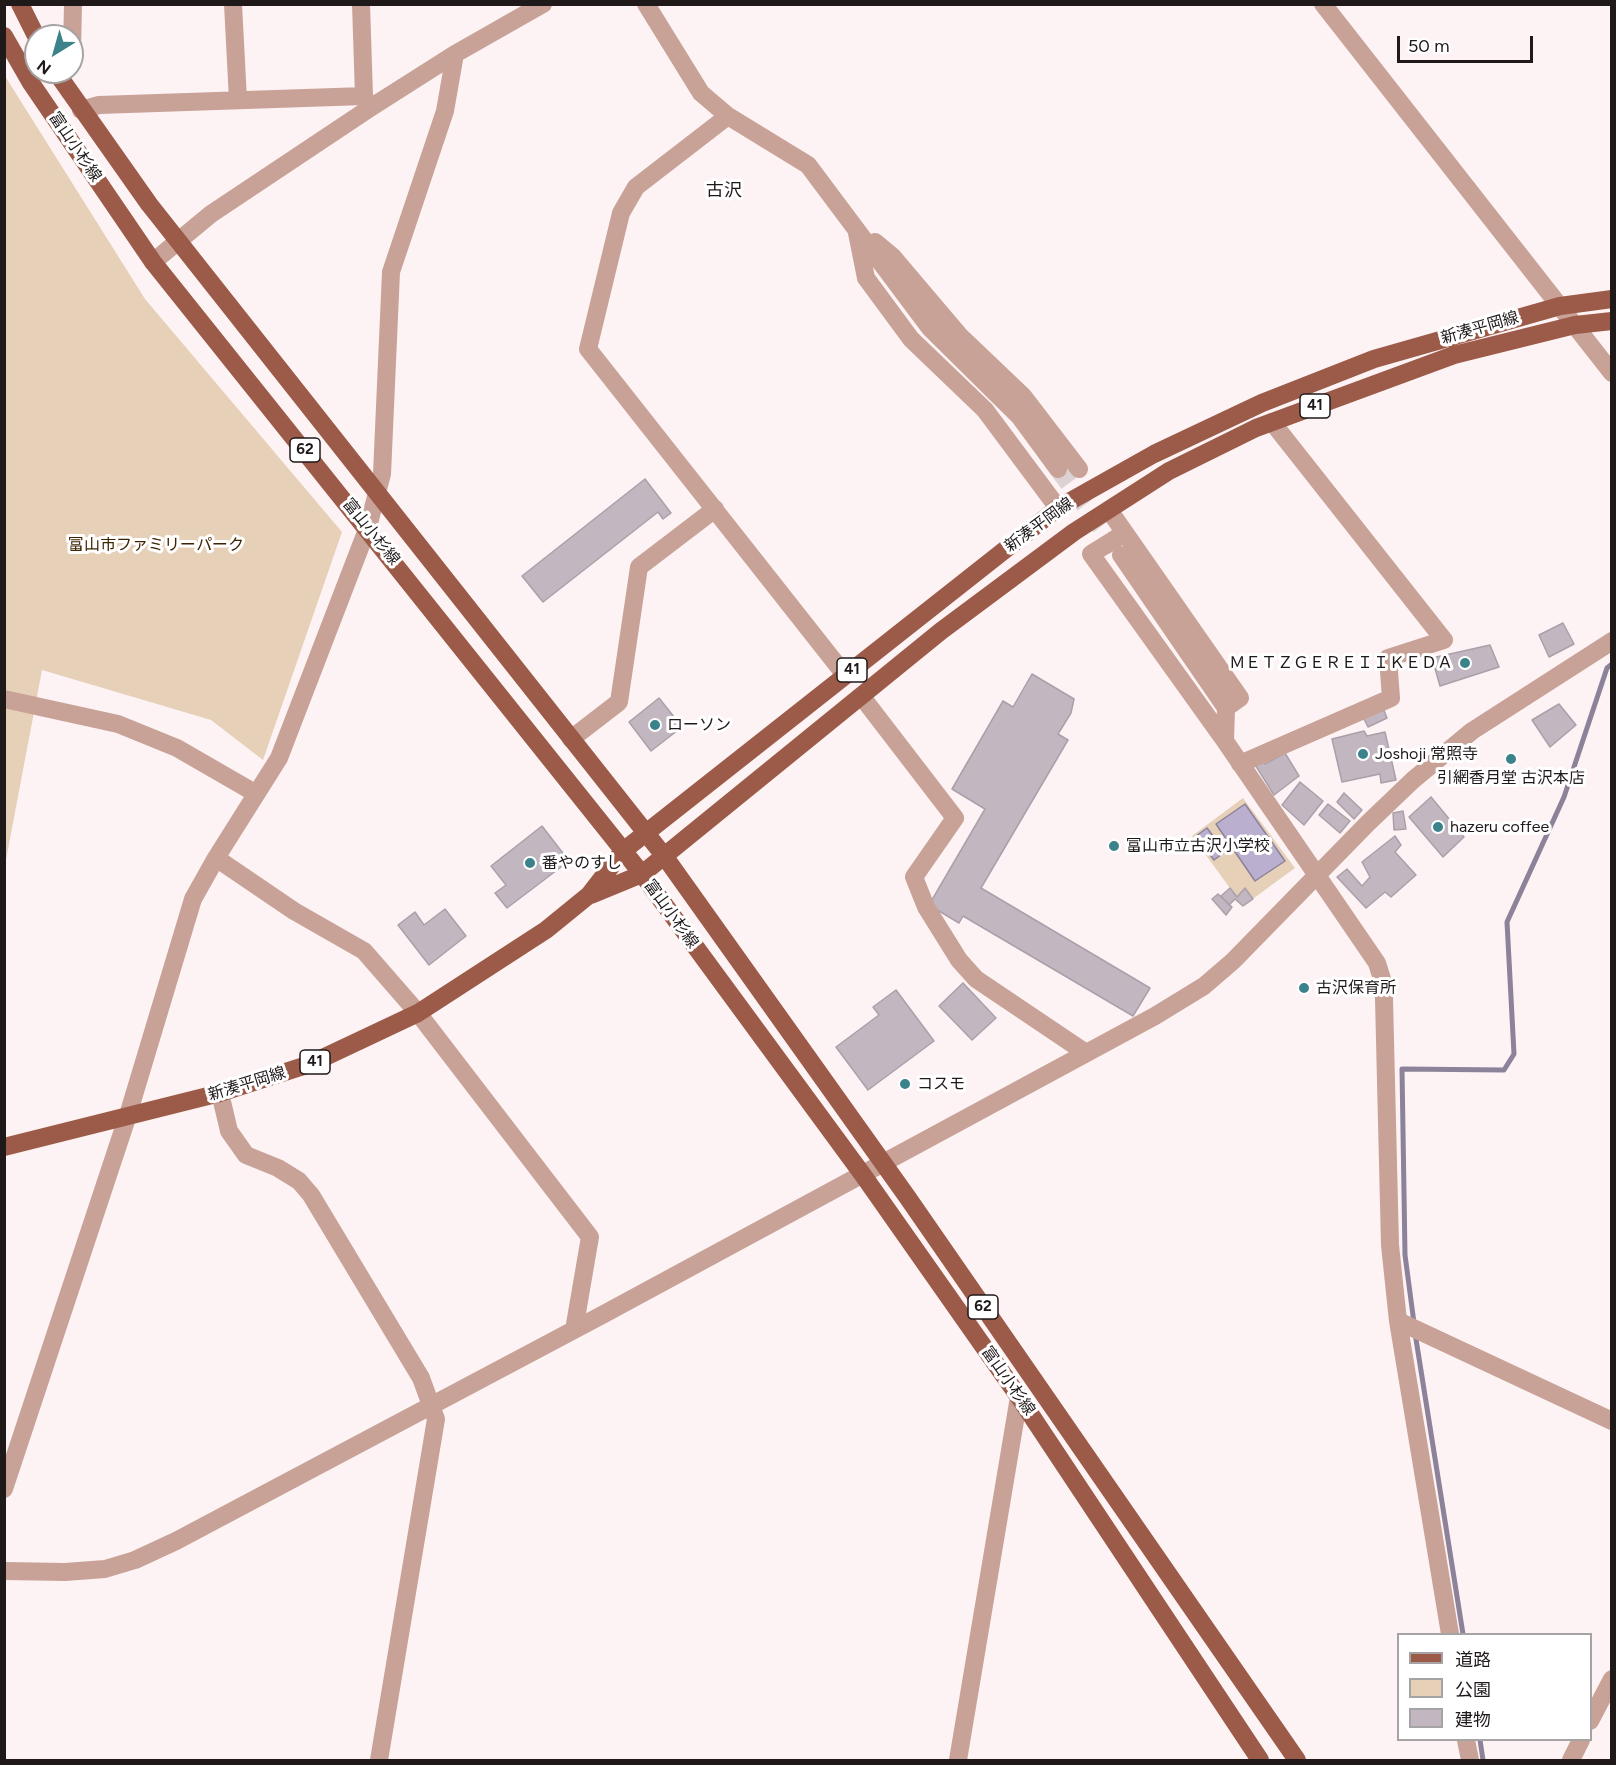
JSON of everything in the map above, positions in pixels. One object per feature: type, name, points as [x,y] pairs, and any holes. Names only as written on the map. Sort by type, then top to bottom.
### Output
[{"type":"main road","points":[[20,4],[30,24]]},
{"type":"main road","name":"富山小杉線","points":[[4,36],[31,83],[153,262],[368,528],[642,874],[863,1175],[1019,1397],[1260,1761]]},
{"type":"main road","name":"富山小杉線","points":[[64,84],[149,204],[665,857],[884,1164],[1297,1761]]},
{"type":"main road","name":"新湊平岡線","points":[[4,1147],[220,1094],[310,1064],[418,1013],[546,930],[590,895],[623,851],[1058,508],[1154,454],[1262,403],[1374,358],[1560,306],[1611,299]]},
{"type":"main road","name":"新湊平岡線","points":[[590,895],[642,874],[951,624],[1074,532],[1169,471],[1272,422],[1454,355],[1575,325],[1611,321]]},
{"type":"street","points":[[73,4],[73,24]]},
{"type":"street","points":[[233,4],[238,100]]},
{"type":"street","points":[[361,4],[367,102]]},
{"type":"street","points":[[153,262],[211,214],[367,102],[543,4]]},
{"type":"street","points":[[646,4],[701,93],[728,116],[808,165],[930,328],[1019,416],[1058,470]]},
{"type":"street","points":[[1323,4],[1611,373]]},
{"type":"street","points":[[4,1489],[128,1116],[194,899],[255,793],[279,759],[368,528],[377,495],[384,446],[391,272],[445,111],[455,54]]},
{"type":"street","points":[[81,110],[99,105],[238,100],[367,102]]},
{"type":"street","points":[[728,116],[636,187],[621,213],[588,349],[845,675]]},
{"type":"street","points":[[856,229],[893,257],[960,336],[1023,396],[1079,469]]},
{"type":"street","points":[[856,229],[866,278],[911,339],[985,410],[1058,508]]},
{"type":"street","points":[[1240,764],[1391,698],[1388,658],[1444,640],[1272,422]]},
{"type":"street","points":[[572,739],[619,702],[639,567],[715,509]]},
{"type":"street","points":[[1109,510],[1240,698],[1226,708]]},
{"type":"street","points":[[1125,533],[1091,554],[1225,741],[1377,963],[1382,979],[1390,1245],[1398,1321],[1449,1633]]},
{"type":"street","points":[[1121,555],[1226,708],[1225,741]]},
{"type":"street","points":[[4,1570],[98,1570],[135,1560],[176,1541],[884,1164],[1204,986],[1233,961],[1413,780],[1472,731],[1611,641]]},
{"type":"street","points":[[862,697],[956,818],[914,877],[926,907],[959,960],[976,979],[1086,1053]]},
{"type":"street","points":[[4,699],[118,724],[177,747],[255,793]]},
{"type":"street","points":[[216,858],[294,911],[364,951],[418,1013],[590,1237],[574,1330]]},
{"type":"street","points":[[220,1094],[229,1131],[246,1155],[278,1168],[299,1181],[311,1195],[421,1378],[436,1419],[379,1761]]},
{"type":"street","points":[[1398,1321],[1611,1421]]},
{"type":"street","points":[[958,1761],[1019,1397]]},
{"type":"street","points":[[1592,1717],[1611,1678]]},
{"type":"street","points":[[1466,1741],[1470,1761]]},
{"type":"street","points":[[1571,1761],[1581,1741]]},
{"type":"green space","name":"富山市ファミリーパーク","points":[[5,76],[145,299],[342,532],[263,760],[211,720],[42,670],[5,865]]},
{"type":"green space","points":[[1243,798],[1295,868],[1243,906],[1192,836]]},
{"type":"shaded area","points":[[1245,804],[1285,861],[1255,881],[1216,824]]},
{"type":"shaded area","points":[[1207,828],[1225,852],[1214,860],[1196,836]]},
{"type":"building","points":[[645,479],[671,513],[663,519],[658,512],[543,602],[522,576]]},
{"type":"building","points":[[1563,623],[1574,644],[1549,657],[1539,635]]},
{"type":"building","name":"ＭＥＴＺＧＥＲＥＩＩＫＥＤＡ","points":[[1490,645],[1499,667],[1440,686],[1432,658]]},
{"type":"building","points":[[1032,674],[1074,699],[1071,713],[1058,734],[1068,740],[981,888],[1150,988],[1133,1016],[963,916],[959,923],[929,905],[985,809],[952,789],[1003,701],[1013,707]]},
{"type":"building","name":"ローソン","points":[[659,698],[682,727],[651,751],[629,722]]},
{"type":"building","points":[[1559,704],[1576,725],[1550,747],[1532,720]]},
{"type":"building","points":[[1383,708],[1387,718],[1368,727],[1363,717]]},
{"type":"building","points":[[1364,731],[1367,736],[1385,732],[1396,780],[1381,783],[1380,774],[1342,782],[1332,739]]},
{"type":"building","points":[[1285,753],[1299,776],[1274,795],[1254,763],[1262,760],[1265,764]]},
{"type":"building","points":[[1300,782],[1323,801],[1304,825],[1282,805]]},
{"type":"building","points":[[1344,793],[1362,810],[1354,819],[1337,802]]},
{"type":"building","points":[[1431,797],[1464,837],[1443,857],[1409,817]]},
{"type":"building","points":[[1328,804],[1350,821],[1340,833],[1319,815]]},
{"type":"building","points":[[1403,811],[1406,829],[1394,830],[1393,813]]},
{"type":"building","points":[[542,826],[569,861],[507,908],[495,893],[506,885],[491,866]]},
{"type":"building","points":[[1395,836],[1401,845],[1395,852],[1416,875],[1391,897],[1385,892],[1366,908],[1337,877],[1347,869],[1362,886],[1370,877],[1362,862]]},
{"type":"building","points":[[1230,888],[1237,897],[1245,888],[1253,899],[1243,906],[1235,899],[1229,905],[1221,896]]},
{"type":"building","points":[[1218,894],[1232,907],[1226,915],[1212,899]]},
{"type":"building","points":[[445,909],[466,936],[429,965],[398,925],[415,912],[424,925]]},
{"type":"building","points":[[963,983],[996,1018],[972,1040],[939,1006]]},
{"type":"building","points":[[896,990],[934,1041],[868,1090],[836,1047],[879,1015],[873,1007]]},
{"type":"waterway","points":[[1414,1323],[1405,1255],[1402,1069],[1504,1070],[1514,1054],[1507,922],[1564,797],[1607,668],[1612,664]]},
{"type":"waterway","points":[[1415,1333],[1463,1633]]},
{"type":"waterway","points":[[1480,1741],[1483,1760]]},
{"type":"tunnel","points":[[1058,469],[1120,553]]},
{"type":"place","name":"ＭＥＴＺＧＥＲＥＩＩＫＥＤＡ","points":[[1465,663]]},
{"type":"place","name":"ローソン","points":[[655,725]]},
{"type":"place","name":"Joshoji 常照寺","points":[[1363,754]]},
{"type":"place","name":"引網香月堂 古沢本店","points":[[1511,759]]},
{"type":"place","name":"hazeru coffee","points":[[1438,827]]},
{"type":"place","name":"富山市立古沢小学校","points":[[1114,846]]},
{"type":"place","name":"番やのすし","points":[[530,863]]},
{"type":"place","name":"古沢保育所","points":[[1304,988]]},
{"type":"place","name":"コスモ","points":[[905,1084]]},
{"type":"district","name":"古沢","points":[[724,191]]}]
